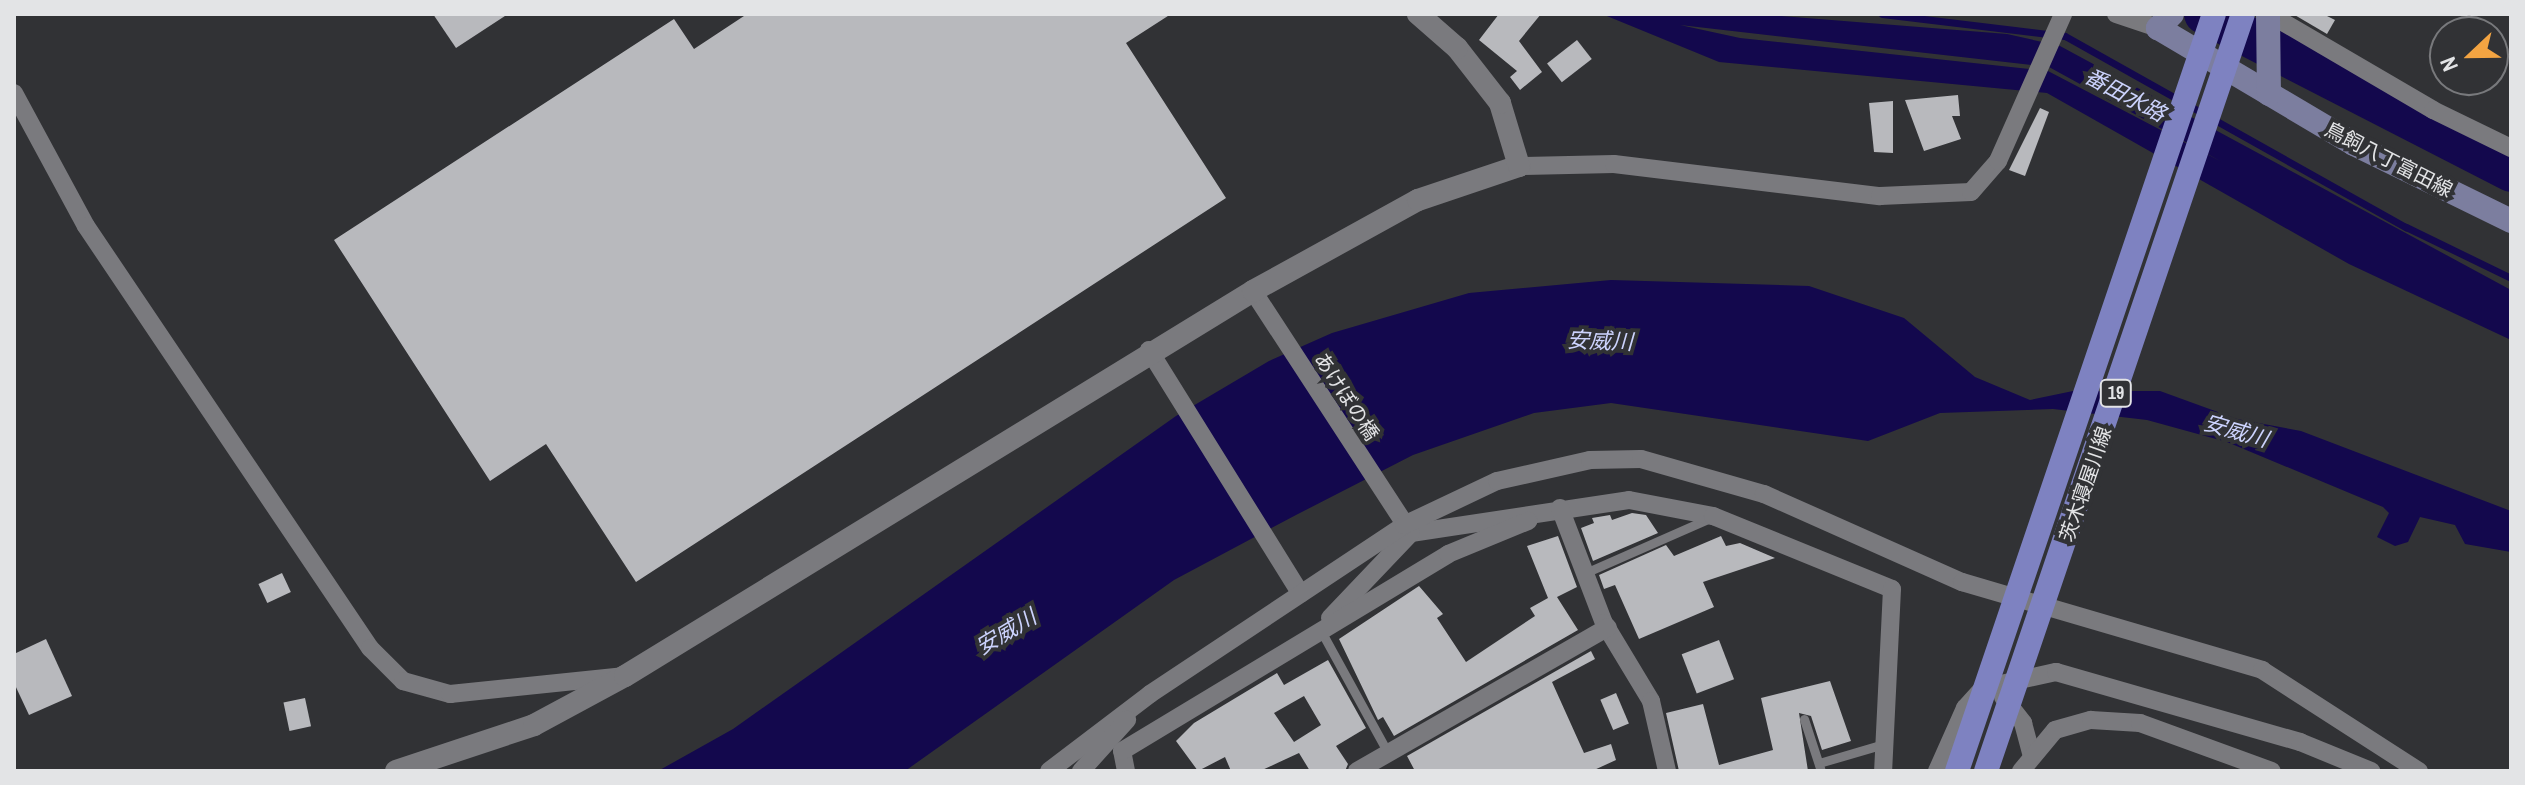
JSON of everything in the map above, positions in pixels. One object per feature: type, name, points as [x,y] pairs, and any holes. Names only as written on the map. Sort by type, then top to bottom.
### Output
[{"type":"main road","name":"茨木寝屋川線","points":[[1957,771],[2214,14]]},
{"type":"main road","name":"茨木寝屋川線","points":[[1986,771],[2262,16]]},
{"type":"main road","points":[[2262,16],[2270,86]]},
{"type":"main road","name":"鳥飼八丁富田線","points":[[2165,21],[2270,86],[2354,144],[2511,221]]},
{"type":"street","points":[[1418,14],[1457,48],[1500,103],[1519,166]]},
{"type":"street","points":[[2116,14],[2165,21]]},
{"type":"street","points":[[2262,16],[2419,102],[2511,148]]},
{"type":"street","points":[[396,771],[534,725],[625,676],[1149,350],[1256,296],[1418,200],[1519,166],[1614,164],[1831,193],[1955,194],[1980,187],[1989,176],[2060,19]]},
{"type":"street","points":[[14,93],[86,226],[370,648],[403,681],[450,694],[625,676]]},
{"type":"street","name":"あけぼの橋","points":[[1256,296],[1406,526]]},
{"type":"street","points":[[1149,350],[1301,594]]},
{"type":"street","points":[[1049,771],[1150,694],[1406,526],[1497,481],[1552,467],[1641,459],[1692,470],[1764,494],[1962,582],[2262,670],[2419,771]]},
{"type":"street","points":[[1318,633],[1406,526],[1629,500],[1713,516],[1892,589],[1883,771]]},
{"type":"street","points":[[1560,508],[1608,627],[1651,701],[1667,771]]},
{"type":"street","points":[[1126,771],[1122,751],[1448,554],[1560,508]]},
{"type":"street","points":[[1357,771],[1608,627]]},
{"type":"street","points":[[1937,771],[1965,708],[1983,688],[2056,672],[2300,742],[2371,771]]},
{"type":"street","points":[[1983,688],[1999,692],[2023,723],[2031,753]]},
{"type":"street","points":[[1081,771],[1150,694]]},
{"type":"street","points":[[2021,771],[2031,753],[2055,730],[2091,720],[2140,723],[2272,771]]},
{"type":"lane","points":[[1585,573],[1713,516]]},
{"type":"lane","points":[[1318,633],[1388,753]]},
{"type":"lane","points":[[1804,719],[1820,767],[1885,743]]},
{"type":"water","name":"番田水路","points":[[1602,14],[1756,14],[2007,34],[2060,46],[2511,290],[2511,340],[2349,264],[2047,93],[1719,62]],"holes":[[[1680,25],[2049,67],[2222,162],[2048,71],[1740,38]]]},
{"type":"water","name":"安威川","points":[[1611,280],[1809,286],[1904,318],[1975,377],[2030,400],[2073,391],[2160,391],[2237,419],[2301,431],[2511,511],[2511,552],[2465,544],[2455,525],[2420,517],[2408,542],[2395,546],[2377,537],[2389,513],[2383,507],[2227,442],[2147,420],[2053,409],[1940,413],[1868,441],[1611,403],[1534,413],[1413,455],[1296,515],[1174,580],[905,771],[658,771],[733,729],[1176,416],[1269,361],[1332,333],[1469,293]]},
{"type":"building","points":[[433,14],[508,14],[456,48]]},
{"type":"building","points":[[747,14],[1171,14],[1126,43],[1226,198],[636,582],[546,444],[490,481],[334,240],[674,19],[694,49]]},
{"type":"building","points":[[1499,14],[1541,14],[1519,41],[1542,72],[1520,90],[1510,77],[1517,71],[1479,40]]},
{"type":"building","points":[[2293,14],[2323,14],[2335,20],[2327,34]]},
{"type":"building","points":[[1577,40],[1592,59],[1562,82],[1547,63]]},
{"type":"building","points":[[1958,95],[1960,116],[1952,116],[1961,139],[1924,151],[1905,100]]},
{"type":"building","points":[[1893,101],[1893,153],[1874,152],[1869,103]]},
{"type":"building","points":[[2040,108],[2049,112],[2025,176],[2009,170]]},
{"type":"building","points":[[1632,513],[1646,515],[1658,533],[1593,561],[1581,528],[1594,523],[1592,518],[1610,515],[1612,520]]},
{"type":"building","points":[[1558,536],[1577,587],[1557,597],[1578,630],[1394,736],[1383,717],[1378,720],[1339,639],[1419,586],[1443,614],[1437,618],[1466,662],[1535,616],[1530,608],[1548,598],[1527,546]]},
{"type":"building","points":[[1721,536],[1726,546],[1740,543],[1775,558],[1703,582],[1714,607],[1639,639],[1615,585],[1604,589],[1599,575],[1666,545],[1674,556]]},
{"type":"building","points":[[282,573],[291,592],[267,603],[258,584]]},
{"type":"building","points":[[46,639],[72,696],[29,715],[14,683],[14,654]]},
{"type":"building","points":[[1719,640],[1734,679],[1697,694],[1682,654]]},
{"type":"building","points":[[1591,651],[1595,659],[1552,682],[1584,753],[1611,744],[1616,760],[1592,771],[1415,771],[1407,756]]},
{"type":"building","points":[[1328,660],[1366,728],[1336,746],[1348,764],[1345,771],[1310,771],[1299,753],[1260,771],[1231,771],[1225,757],[1198,771],[1176,741],[1194,723],[1277,673],[1284,685]],"holes":[[[1304,696],[1321,725],[1294,742],[1274,713]]]},
{"type":"building","points":[[1830,681],[1851,741],[1822,750],[1811,716],[1799,713],[1808,771],[1679,771],[1666,713],[1703,704],[1719,765],[1773,750],[1761,698]]},
{"type":"building","points":[[1616,693],[1629,723],[1613,730],[1600,700]]},
{"type":"building","points":[[305,698],[311,726],[290,731],[283,703]]},
{"type":"waterway","name":"番田水路","points":[[1882,14],[2065,36],[2406,227],[2511,278]]},
{"type":"waterway","points":[[2204,14],[2511,172]]}]
